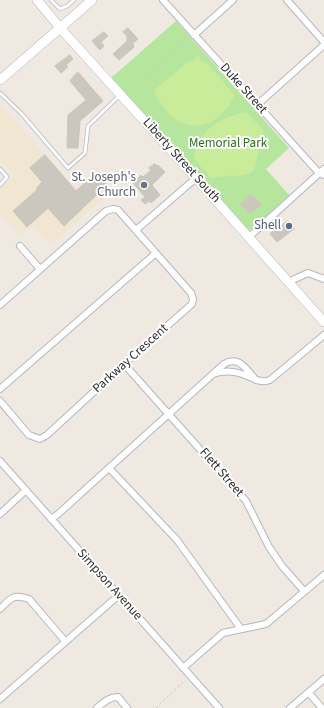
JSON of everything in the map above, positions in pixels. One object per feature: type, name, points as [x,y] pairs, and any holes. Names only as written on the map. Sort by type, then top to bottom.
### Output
[{"type":"main road","name":"Liberty Street South","points":[[37,0],[60,28],[324,322]]},
{"type":"main road","points":[[1,79],[92,0]]},
{"type":"street","name":"Duke Street","points":[[163,0],[191,34],[322,172]]},
{"type":"street","points":[[191,34],[233,0]]},
{"type":"street","points":[[257,105],[324,43],[287,0]]},
{"type":"street","points":[[248,237],[322,172]]},
{"type":"street","points":[[136,230],[196,178]]},
{"type":"street","name":"Parkway Crescent","points":[[0,305],[106,211],[113,209],[118,210],[136,230],[191,293],[193,299],[192,304],[47,435],[40,439],[29,435],[0,401]]},
{"type":"street","points":[[20,246],[40,269]]},
{"type":"street","points":[[0,389],[156,253]]},
{"type":"street","points":[[288,282],[308,273],[324,280]]},
{"type":"street","points":[[212,375],[221,372],[235,372],[262,382],[266,382],[274,378],[324,335]]},
{"type":"street","points":[[51,519],[224,364],[235,360],[240,362],[256,380]]},
{"type":"street","name":"Flett Street","points":[[124,364],[246,501],[269,547],[282,566],[304,591]]},
{"type":"street","name":"Simpson Avenue","points":[[0,461],[218,708]]},
{"type":"street","points":[[109,468],[176,540],[241,629]]},
{"type":"street","points":[[0,514],[26,491]]},
{"type":"street","points":[[183,668],[224,634],[266,624],[324,575]]},
{"type":"street","points":[[0,609],[12,598],[20,595],[28,599],[65,641]]},
{"type":"street","points":[[0,699],[119,595]]},
{"type":"street","points":[[290,708],[324,680]]},
{"type":"street","points":[[309,693],[322,708]]},
{"type":"street","points":[[97,708],[112,697],[118,697],[127,708]]},
{"type":"lane","points":[[51,0],[60,8],[67,6],[74,0]]},
{"type":"lane","points":[[0,93],[22,113],[68,168],[85,153],[88,126],[121,95]]},
{"type":"lane","points":[[0,169],[7,177],[0,185]]},
{"type":"path","points":[[149,74],[176,50],[191,34]]},
{"type":"path","points":[[156,708],[183,682]]},
{"type":"shaded area","points":[[0,105],[75,188],[97,168],[110,183],[103,189],[108,195],[50,245],[33,225],[20,235],[0,214],[0,188],[14,175],[0,159]]},
{"type":"green space","name":"Memorial Park","points":[[176,21],[289,148],[266,169],[290,196],[252,229],[246,229],[111,78]]},
{"type":"green space","points":[[197,56],[199,56],[201,61],[208,64],[235,95],[226,109],[216,119],[204,124],[193,126],[182,123],[171,116],[162,105],[154,90],[188,62],[194,60]]},
{"type":"green space","points":[[246,112],[264,131],[254,170],[243,175],[211,178],[194,159],[200,140],[211,127],[219,122]]},
{"type":"building","points":[[128,28],[138,39],[133,43],[134,47],[119,60],[113,54],[127,41],[127,36],[123,32]]},
{"type":"building","points":[[104,32],[108,36],[101,42],[104,46],[100,50],[92,41]]},
{"type":"building","points":[[70,55],[73,59],[66,65],[68,67],[61,73],[55,66]]},
{"type":"building","points":[[78,72],[103,101],[80,121],[78,148],[67,148],[68,115],[86,100],[70,81]]},
{"type":"building","points":[[45,155],[76,191],[86,182],[88,184],[98,175],[107,185],[64,226],[48,208],[27,227],[13,211],[37,190],[36,189],[42,182],[30,168]]},
{"type":"building","name":"St. Joseph's Church","points":[[155,164],[165,172],[152,185],[160,195],[151,203],[149,201],[145,204],[141,200],[145,197],[133,183],[141,175],[143,177],[151,170],[149,168]]},
{"type":"building","points":[[251,195],[261,205],[250,214],[241,205]]},
{"type":"building","points":[[288,221],[294,229],[277,242],[270,234]]},
{"type":"place","name":"St. Joseph's Church","points":[[144,185]]},
{"type":"place","name":"Shell","points":[[289,226]]}]
